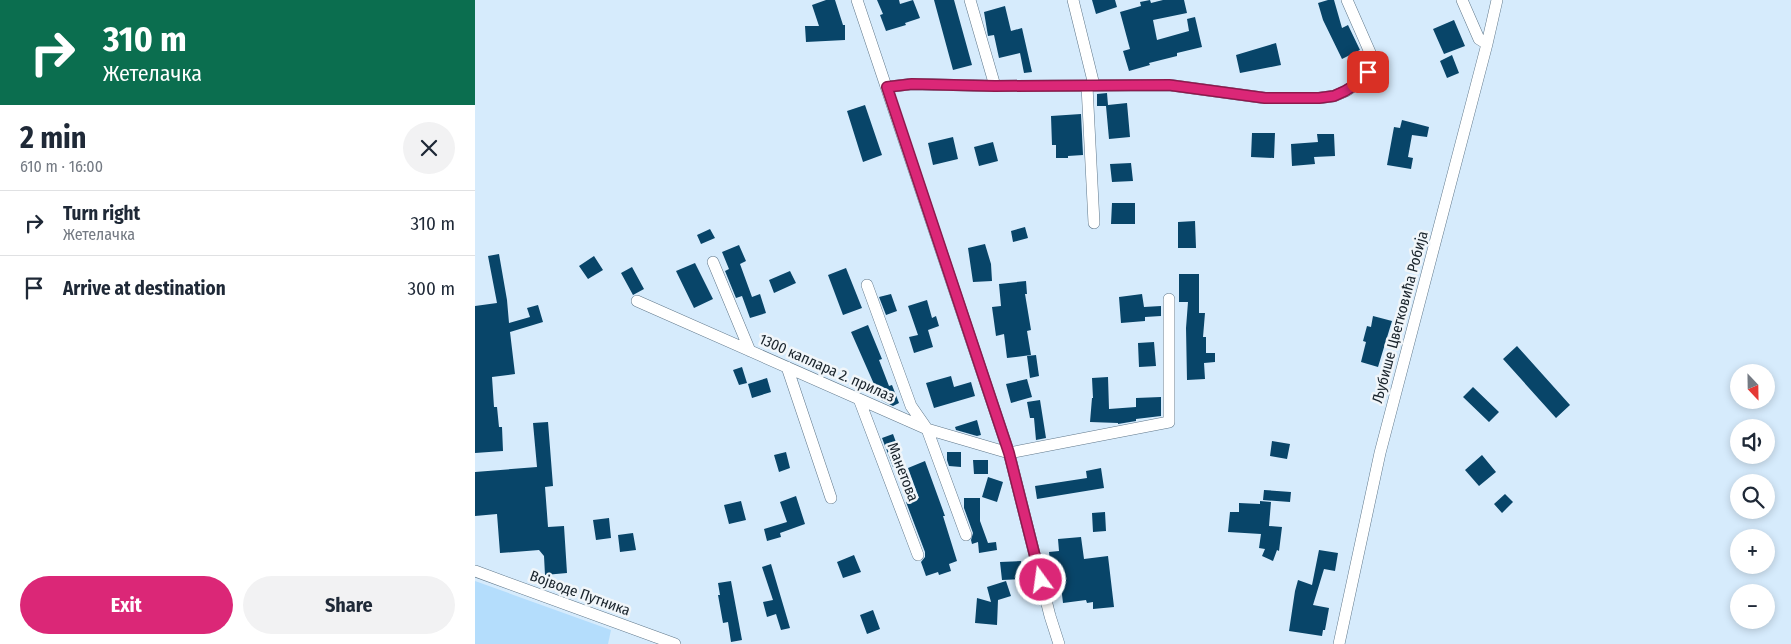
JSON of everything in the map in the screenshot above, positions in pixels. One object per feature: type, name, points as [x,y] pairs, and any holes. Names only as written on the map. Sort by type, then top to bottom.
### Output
[{"type":"street","points":[[857,0],[1009,453],[1050,616],[1059,644]]},
{"type":"street","points":[[970,0],[995,86]]},
{"type":"street","points":[[1073,0],[1091,85],[1094,223]]},
{"type":"street","points":[[887,87],[912,84],[995,86],[1169,85],[1265,98],[1319,98],[1334,96],[1361,81],[1372,66],[1372,57],[1347,0]]},
{"type":"street","points":[[1462,0],[1479,39],[1487,44]]},
{"type":"street","name":"Љубише Цветковића Робија","points":[[1339,644],[1380,454],[1497,0]]},
{"type":"street","points":[[713,262],[750,351]]},
{"type":"street","points":[[867,285],[911,406],[927,429],[966,535]]},
{"type":"street","points":[[1009,453],[1169,422],[1169,299]]},
{"type":"street","name":"1300 каплара 2. прилаз","points":[[637,301],[927,429],[1009,453]]},
{"type":"street","points":[[787,367],[831,498]]},
{"type":"street","name":"Манетова","points":[[859,399],[919,555]]},
{"type":"street","name":"Војводе Путника","points":[[475,571],[675,644]]},
{"type":"shaded area","points":[[475,581],[611,630],[608,644],[475,644]]},
{"type":"building","points":[[826,0],[835,0],[843,25],[845,25],[845,40],[806,42],[805,26],[819,26],[812,5]]},
{"type":"building","points":[[877,0],[899,0],[900,4],[913,0],[920,18],[905,23],[906,25],[886,31],[880,15],[883,14]]},
{"type":"building","points":[[934,0],[954,0],[972,65],[953,70]]},
{"type":"building","points":[[1092,0],[1115,0],[1117,7],[1096,14]]},
{"type":"building","points":[[1150,0],[1151,3],[1163,0],[1184,0],[1187,13],[1153,20],[1157,40],[1189,31],[1187,19],[1195,17],[1202,47],[1177,53],[1177,56],[1149,63],[1150,65],[1129,71],[1123,51],[1130,49],[1120,12],[1141,6],[1140,2]]},
{"type":"building","points":[[1334,0],[1342,28],[1348,25],[1360,50],[1342,59],[1323,20],[1318,3]]},
{"type":"building","points":[[1005,6],[1011,31],[1022,28],[1032,72],[1024,73],[1020,53],[999,58],[994,35],[988,36],[984,12]]},
{"type":"building","points":[[1454,20],[1465,46],[1444,54],[1433,29]]},
{"type":"building","points":[[1276,43],[1281,65],[1240,73],[1236,55]]},
{"type":"building","points":[[1452,55],[1459,73],[1447,78],[1440,61]]},
{"type":"building","points":[[1107,93],[1108,105],[1127,103],[1130,137],[1109,139],[1106,106],[1097,106],[1097,94]]},
{"type":"building","points":[[865,105],[882,155],[863,162],[847,111]]},
{"type":"building","points":[[1081,114],[1083,155],[1056,158],[1056,145],[1052,145],[1051,116]]},
{"type":"building","points":[[1402,120],[1429,127],[1427,137],[1412,135],[1408,157],[1413,158],[1411,169],[1387,165],[1394,127],[1400,128]]},
{"type":"building","points":[[1252,133],[1275,133],[1274,158],[1251,157]]},
{"type":"building","points":[[1317,134],[1334,134],[1335,156],[1314,157],[1315,164],[1292,166],[1291,144],[1318,142]]},
{"type":"building","points":[[953,137],[958,159],[933,165],[928,143]]},
{"type":"building","points":[[993,142],[998,161],[979,166],[974,147]]},
{"type":"building","points":[[1131,163],[1133,181],[1112,182],[1110,164]]},
{"type":"building","points":[[1112,203],[1135,203],[1135,224],[1111,224]]},
{"type":"building","points":[[1195,221],[1196,248],[1178,248],[1178,222]]},
{"type":"building","points":[[1025,227],[1028,238],[1013,242],[1011,231]]},
{"type":"building","points":[[710,229],[715,238],[701,244],[697,235]]},
{"type":"building","points":[[985,244],[991,264],[992,281],[973,282],[968,248]]},
{"type":"building","points":[[739,245],[746,261],[740,264],[752,297],[760,294],[766,313],[750,318],[742,296],[736,298],[725,271],[729,269],[722,252]]},
{"type":"building","points":[[499,254],[509,323],[530,317],[527,308],[538,305],[543,322],[510,332],[515,374],[492,377],[494,407],[497,407],[499,427],[502,427],[503,451],[475,453],[475,306],[497,303],[488,256]]},
{"type":"building","points":[[594,256],[603,270],[588,279],[579,266]]},
{"type":"building","points":[[695,263],[713,299],[694,308],[676,271]]},
{"type":"building","points":[[632,267],[644,289],[633,295],[621,273]]},
{"type":"building","points":[[846,268],[862,308],[843,315],[828,275]]},
{"type":"building","points":[[790,271],[796,283],[774,293],[769,280]]},
{"type":"building","points":[[1179,274],[1199,274],[1199,313],[1205,313],[1203,337],[1206,337],[1206,353],[1215,353],[1215,362],[1204,363],[1205,379],[1187,380],[1186,328],[1188,302],[1179,302]]},
{"type":"building","points":[[1026,281],[1027,294],[1025,294],[1031,330],[1027,331],[1031,355],[1007,358],[1004,334],[996,336],[992,307],[1001,306],[999,284]]},
{"type":"building","points":[[891,294],[897,311],[886,315],[879,297]]},
{"type":"building","points":[[1142,294],[1144,307],[1161,306],[1161,316],[1145,317],[1145,321],[1121,323],[1119,297]]},
{"type":"building","points":[[927,300],[932,318],[936,316],[939,326],[928,330],[933,347],[914,353],[909,337],[918,335],[908,306]]},
{"type":"building","points":[[1373,316],[1392,321],[1378,367],[1361,362],[1366,342],[1363,341],[1367,326],[1371,327]]},
{"type":"building","points":[[868,325],[882,359],[879,360],[889,386],[892,385],[899,403],[893,406],[881,400],[851,332]]},
{"type":"building","points":[[1154,342],[1156,366],[1139,367],[1138,343]]},
{"type":"building","points":[[1517,346],[1570,405],[1556,418],[1503,359]]},
{"type":"building","points":[[1036,355],[1039,376],[1030,378],[1027,356]]},
{"type":"building","points":[[742,367],[747,383],[739,385],[733,370]]},
{"type":"building","points":[[951,376],[954,387],[971,382],[975,396],[934,408],[926,383]]},
{"type":"building","points":[[1108,377],[1109,409],[1136,407],[1136,398],[1161,397],[1161,416],[1136,419],[1136,421],[1118,424],[1090,422],[1093,398],[1092,378]]},
{"type":"building","points":[[767,378],[771,392],[752,398],[748,384]]},
{"type":"building","points":[[1027,379],[1032,397],[1011,403],[1006,384]]},
{"type":"building","points":[[1473,387],[1499,412],[1489,422],[1463,397]]},
{"type":"building","points":[[1040,400],[1046,438],[1036,440],[1034,418],[1030,418],[1027,402]]},
{"type":"building","points":[[977,420],[981,435],[977,436],[956,430],[955,427]]},
{"type":"building","points":[[548,422],[553,486],[545,487],[548,527],[564,526],[567,573],[545,575],[544,556],[539,550],[500,553],[497,514],[475,516],[475,472],[537,467],[533,423]]},
{"type":"building","points":[[893,434],[904,464],[893,467],[882,438]]},
{"type":"building","points":[[1272,441],[1290,444],[1287,459],[1270,456]]},
{"type":"building","points":[[786,452],[790,468],[779,472],[774,455]]},
{"type":"building","points":[[947,452],[961,452],[961,467],[949,466]]},
{"type":"building","points":[[1482,455],[1496,472],[1479,486],[1465,470]]},
{"type":"building","points":[[973,460],[988,460],[988,474],[974,474]]},
{"type":"building","points":[[925,461],[945,516],[943,516],[957,561],[949,564],[951,571],[939,575],[938,572],[926,576],[921,562],[925,557],[925,552],[906,502],[919,498],[908,468]]},
{"type":"building","points":[[1101,468],[1104,488],[1037,499],[1035,486],[1087,478],[1086,471]]},
{"type":"building","points":[[988,477],[1003,482],[997,502],[982,497]]},
{"type":"building","points":[[1264,490],[1291,492],[1290,502],[1263,500]]},
{"type":"building","points":[[1505,494],[1513,502],[1502,513],[1494,504]]},
{"type":"building","points":[[796,496],[805,524],[780,533],[781,537],[767,541],[764,529],[787,522],[780,502]]},
{"type":"building","points":[[964,498],[980,498],[980,521],[988,543],[996,542],[997,550],[979,553],[978,542],[972,544],[973,533],[964,508]]},
{"type":"building","points":[[741,501],[746,520],[729,524],[724,505]]},
{"type":"building","points":[[1260,501],[1271,502],[1269,526],[1282,527],[1279,551],[1277,550],[1273,561],[1262,556],[1265,549],[1259,548],[1261,534],[1228,532],[1230,512],[1239,512],[1239,503],[1260,504]]},
{"type":"building","points":[[1105,512],[1106,531],[1093,532],[1092,513]]},
{"type":"building","points":[[609,518],[611,538],[596,540],[593,520]]},
{"type":"building","points":[[633,533],[636,550],[620,552],[618,535]]},
{"type":"building","points":[[1081,537],[1084,559],[1108,556],[1114,607],[1093,609],[1093,602],[1087,603],[1086,600],[1063,603],[1058,561],[1050,562],[1049,552],[1059,551],[1058,539]]},
{"type":"building","points":[[1319,550],[1338,553],[1335,571],[1324,569],[1313,605],[1329,608],[1325,630],[1323,630],[1322,636],[1289,631],[1298,580],[1312,585]]},
{"type":"building","points":[[854,555],[861,572],[843,578],[837,562]]},
{"type":"building","points":[[1021,561],[1023,579],[1002,580],[1000,562]]},
{"type":"building","points":[[771,564],[790,628],[781,630],[776,614],[767,617],[763,602],[773,600],[762,567]]},
{"type":"building","points":[[731,581],[742,640],[731,642],[728,622],[723,623],[718,583]]},
{"type":"building","points":[[1006,581],[1011,596],[998,600],[997,625],[975,623],[977,598],[991,602],[987,587]]},
{"type":"building","points":[[873,610],[880,629],[867,634],[860,615]]},
{"type":"route","points":[[1041,580],[1009,453],[887,87],[912,84],[995,86],[1169,85],[1265,98],[1319,98],[1334,96],[1345,91],[1361,81],[1368,72]]}]
